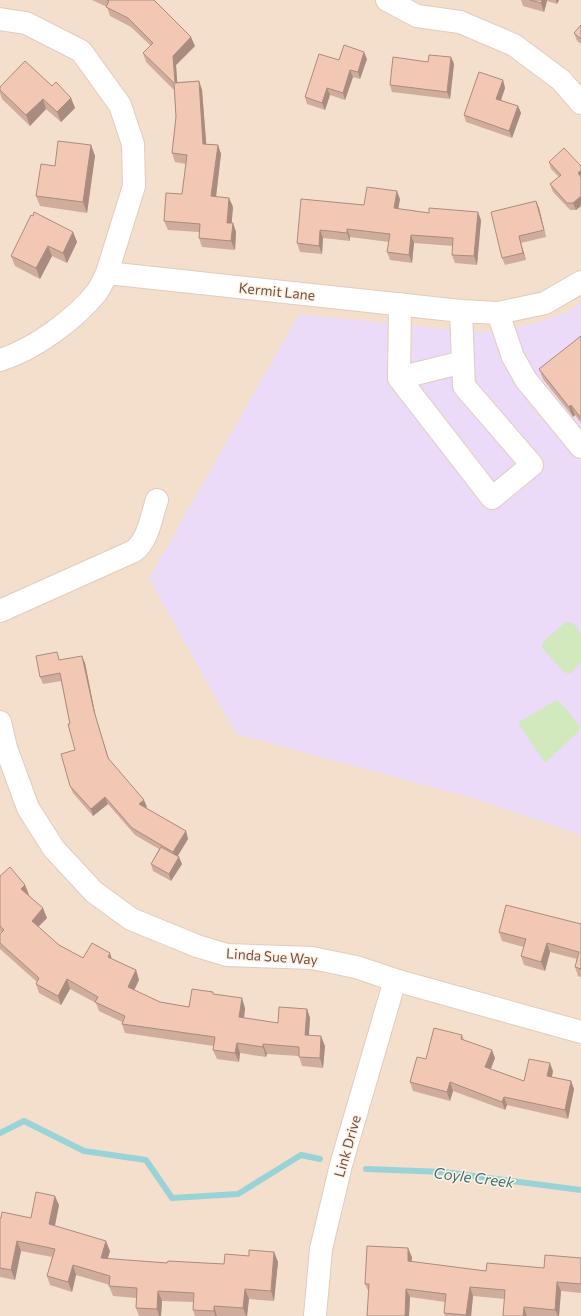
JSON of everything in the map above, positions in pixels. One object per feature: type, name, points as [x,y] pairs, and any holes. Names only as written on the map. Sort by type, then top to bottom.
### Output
[{"type":"street","points":[[387,0],[417,16],[460,22],[514,45],[562,80],[581,103]]},
{"type":"street","points":[[0,19],[26,23],[81,51],[120,104],[133,144],[134,186],[107,273],[97,291],[74,315],[48,335],[34,344],[0,360]]},
{"type":"street","name":"Kermit Lane","points":[[107,273],[461,311],[498,313],[545,303],[581,282]]},
{"type":"street","points":[[400,304],[399,378],[492,498],[532,465],[464,386],[461,311]]},
{"type":"street","points":[[498,313],[513,357],[526,380],[581,447]]},
{"type":"street","points":[[399,378],[463,362]]},
{"type":"street","points":[[0,611],[134,551],[141,546],[145,538],[157,500]]},
{"type":"street","name":"Linda Sue Way","points":[[0,722],[6,748],[28,808],[54,849],[94,892],[131,919],[197,946],[227,955],[312,958],[356,968],[581,1032]]},
{"type":"street","name":"Link Drive","points":[[315,1316],[322,1241],[341,1165],[395,980]]},
{"type":"shaded area","points":[[0,0],[581,0],[581,1316],[0,1316]]},
{"type":"shaded area","points":[[581,303],[581,835],[469,797],[236,734],[149,579],[299,314],[475,332],[503,331],[532,324],[565,313]]},
{"type":"green space","points":[[566,622],[573,623],[581,633],[581,663],[571,673],[565,673],[542,648],[542,644],[545,640]]},
{"type":"green space","points":[[558,700],[580,726],[579,731],[546,762],[543,760],[519,725],[519,722]]},
{"type":"building","points":[[107,0],[154,0],[191,37],[173,56],[175,83],[199,81],[203,144],[218,145],[211,196],[229,198],[227,223],[233,223],[231,241],[199,238],[200,224],[164,221],[166,193],[182,194],[187,155],[172,153],[176,117],[174,83],[143,53],[153,43],[128,18],[106,7],[109,1]]},
{"type":"building","points":[[530,0],[542,0],[541,3]]},
{"type":"building","points":[[581,25],[581,39],[574,33]]},
{"type":"building","points":[[344,45],[364,52],[358,72],[350,70],[343,93],[327,88],[322,103],[305,97],[319,54],[339,60]]},
{"type":"building","points":[[429,55],[451,57],[447,92],[390,85],[393,57],[428,62]]},
{"type":"building","points":[[25,61],[52,86],[56,82],[71,98],[57,112],[43,99],[26,115],[0,90],[0,87]]},
{"type":"building","points":[[479,72],[503,80],[496,99],[518,106],[509,131],[464,115]]},
{"type":"building","points":[[58,141],[91,145],[83,202],[36,196],[41,164],[55,166]]},
{"type":"building","points":[[564,148],[581,166],[581,170],[578,173],[581,177],[581,196],[573,203],[567,203],[550,184],[561,175],[549,162]]},
{"type":"building","points":[[367,187],[397,191],[394,208],[429,213],[429,208],[478,212],[474,256],[452,255],[453,238],[411,235],[409,255],[387,252],[390,234],[347,229],[347,233],[320,230],[319,246],[297,243],[301,199],[364,205]]},
{"type":"building","points":[[536,201],[544,230],[519,236],[523,253],[502,258],[491,212]]},
{"type":"building","points":[[34,212],[73,232],[63,253],[48,246],[36,268],[11,256],[31,215],[33,216]]},
{"type":"building","points":[[581,336],[581,418],[571,405],[569,407],[539,369]]},
{"type":"building","points":[[57,652],[59,660],[82,656],[94,711],[108,758],[144,800],[139,804],[186,831],[173,852],[132,828],[105,797],[91,809],[70,786],[61,754],[75,750],[68,724],[70,724],[60,673],[40,677],[36,656]]},
{"type":"building","points":[[161,847],[179,857],[169,874],[151,864]]},
{"type":"building","points":[[10,867],[25,885],[21,889],[43,908],[32,921],[59,945],[83,958],[92,943],[110,953],[108,957],[136,970],[128,987],[160,1002],[189,1007],[192,989],[213,992],[213,994],[242,998],[239,1017],[278,1023],[279,1007],[307,1009],[305,1035],[321,1036],[320,1058],[299,1057],[299,1047],[263,1044],[263,1047],[237,1043],[235,1053],[213,1050],[215,1037],[122,1024],[125,1016],[95,1002],[98,997],[67,979],[58,996],[36,984],[39,978],[0,943],[0,934],[4,930],[0,926],[0,876]]},
{"type":"building","points":[[506,905],[581,924],[581,969],[575,967],[579,952],[547,943],[541,962],[521,956],[526,939],[499,932]]},
{"type":"building","points":[[434,1028],[462,1035],[461,1039],[492,1050],[485,1067],[524,1081],[529,1059],[550,1063],[547,1076],[571,1081],[565,1110],[504,1097],[502,1102],[450,1082],[447,1092],[410,1082],[417,1057],[426,1059]]},
{"type":"building","points":[[36,1192],[55,1196],[49,1224],[106,1241],[101,1258],[167,1263],[168,1261],[224,1264],[225,1254],[249,1256],[249,1250],[274,1252],[271,1291],[245,1289],[243,1308],[214,1306],[214,1311],[193,1310],[194,1293],[158,1291],[157,1309],[136,1308],[137,1288],[109,1286],[110,1276],[73,1265],[68,1282],[47,1276],[55,1249],[17,1241],[11,1270],[0,1268],[0,1218],[2,1212],[31,1218]]},
{"type":"building","points":[[367,1246],[408,1248],[408,1261],[486,1271],[487,1263],[544,1268],[545,1255],[581,1258],[581,1284],[557,1282],[555,1310],[524,1307],[523,1316],[503,1316],[505,1290],[470,1287],[466,1315],[444,1313],[446,1294],[406,1289],[405,1316],[367,1316],[369,1284],[365,1284]]},
{"type":"waterway","name":"Coyle Creek","points":[[0,1133],[24,1121],[84,1151],[146,1160],[172,1198],[238,1194],[301,1155],[320,1159]]},
{"type":"waterway","name":"Coyle Creek","points":[[366,1169],[444,1172],[581,1190]]}]
